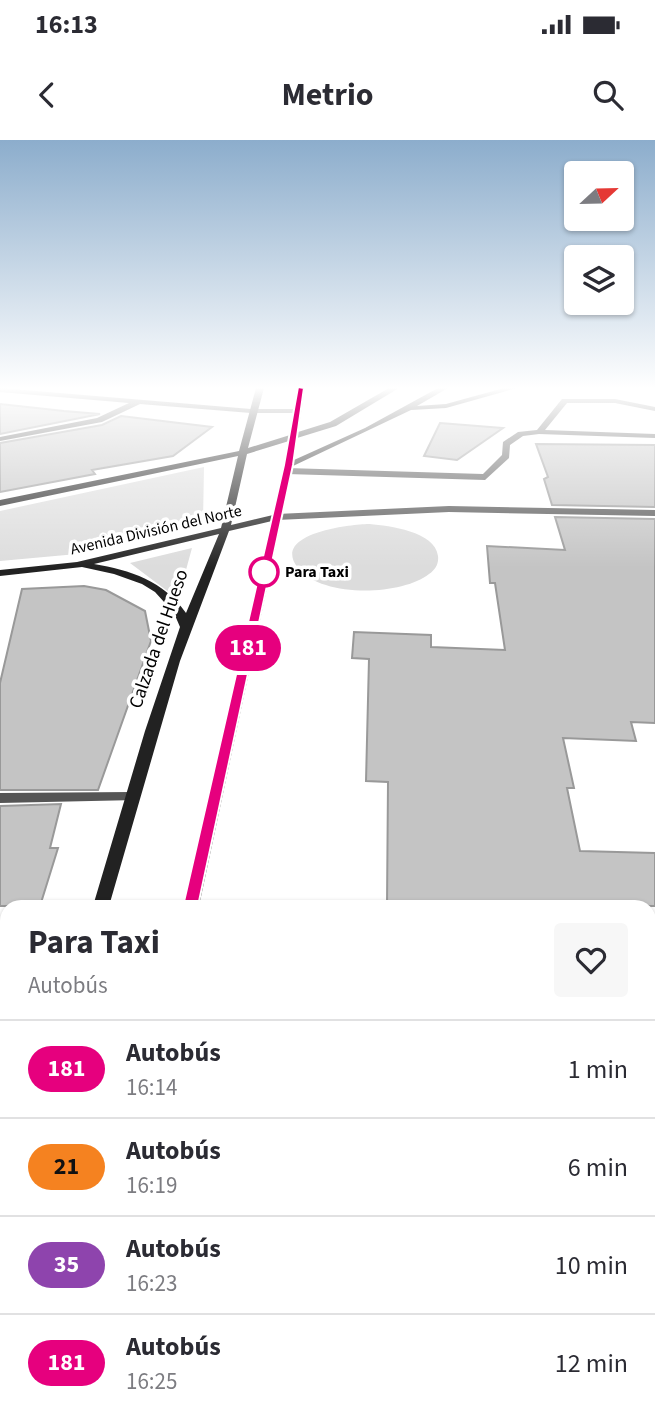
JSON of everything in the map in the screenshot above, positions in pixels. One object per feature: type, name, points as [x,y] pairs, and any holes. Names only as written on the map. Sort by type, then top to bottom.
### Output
[{"type":"main road","name":"Calzada del Hueso","points":[[103,900],[186,627],[225,531],[245,448]]},
{"type":"main road","points":[[0,503],[257,448]]},
{"type":"main road","points":[[192,900],[292,448]]},
{"type":"main road","points":[[288,468],[332,448]]},
{"type":"main road","name":"Avenida División del Norte","points":[[0,573],[77,565],[276,517]]},
{"type":"main road","points":[[77,565],[116,571],[148,583],[174,602],[186,627]]},
{"type":"street","points":[[288,468],[485,477],[506,456],[506,448]]},
{"type":"street","points":[[276,517],[449,509],[655,513]]},
{"type":"street","points":[[0,798],[132,797]]},
{"type":"shaded area","points":[[204,467],[203,522],[88,553],[0,561],[0,511]]},
{"type":"shaded area","points":[[370,524],[410,531],[429,541],[438,556],[435,569],[400,587],[362,590],[325,585],[309,578],[298,568],[292,556],[295,546],[304,539],[332,529]]},
{"type":"shaded area","points":[[192,548],[178,599],[130,563]]},
{"type":"building","points":[[0,448],[184,448],[173,456],[92,470],[95,474],[0,492]]},
{"type":"building","points":[[428,448],[474,448],[457,460],[424,456]]},
{"type":"building","points":[[537,448],[655,448],[655,507],[552,505],[544,479],[548,477]]},
{"type":"building","points":[[555,517],[655,519],[655,723],[631,722],[636,741],[563,738],[574,788],[567,788],[580,851],[655,853],[655,900],[387,900],[388,782],[366,781],[369,659],[352,658],[354,632],[431,635],[431,647],[505,650],[495,583],[490,583],[487,546],[565,550]]},
{"type":"building","points":[[84,586],[106,590],[145,611],[151,641],[98,790],[0,790],[0,683],[22,589]]},
{"type":"building","points":[[61,804],[50,848],[58,848],[42,900],[0,900],[0,806]]},
{"type":"bus line","name":"181","points":[[192,900],[292,448]]},
{"type":"place","name":"Para Taxi","points":[[264,572]]}]
